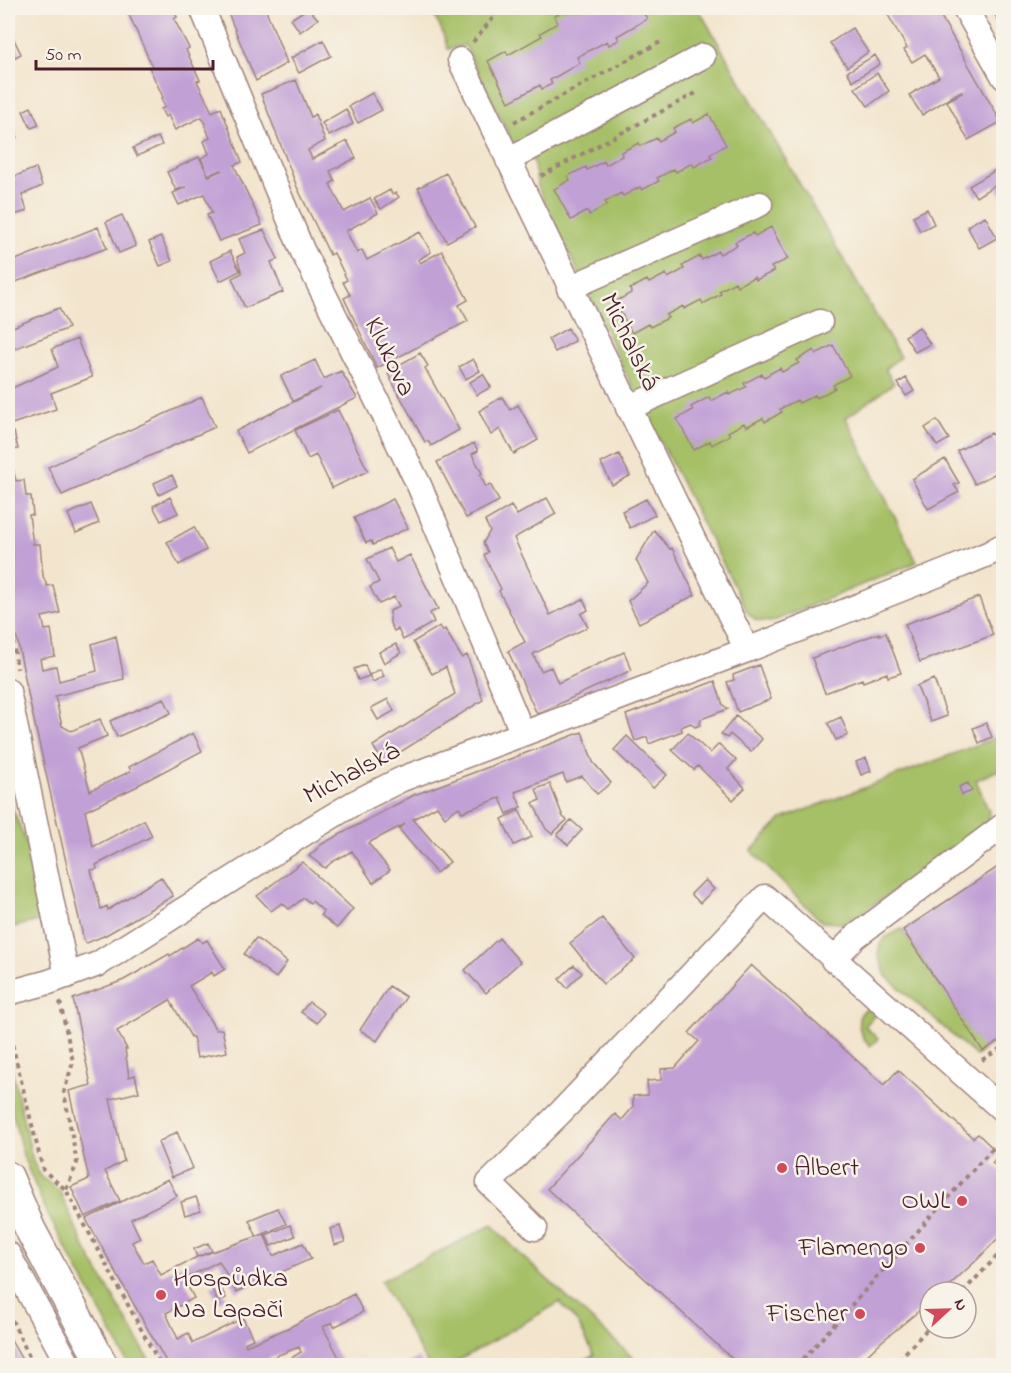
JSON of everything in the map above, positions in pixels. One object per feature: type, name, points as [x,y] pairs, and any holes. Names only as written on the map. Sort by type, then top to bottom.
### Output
[{"type":"main road","points":[[8,1177],[19,1235],[103,1365]]},
{"type":"street","name":"Klukova","points":[[202,8],[302,250],[419,485],[522,732]]},
{"type":"street","points":[[965,8],[1004,77]]},
{"type":"street","points":[[508,160],[703,56]]},
{"type":"street","name":"Michalská","points":[[460,60],[747,650]]},
{"type":"street","points":[[569,288],[760,204]]},
{"type":"street","points":[[628,408],[820,322]]},
{"type":"street","name":"Michalská","points":[[8,993],[63,987],[354,803],[402,778],[747,650],[947,571],[1004,545]]},
{"type":"street","points":[[8,691],[63,987]]},
{"type":"street","points":[[833,960],[855,937],[1004,825]]},
{"type":"street","points":[[535,1228],[489,1183],[577,1095],[765,897],[1004,1111]]},
{"type":"street","points":[[8,1254],[69,1365]]},
{"type":"path","points":[[531,181],[696,93]]},
{"type":"path","points":[[63,987],[73,1062],[64,1092],[77,1162],[66,1190]]},
{"type":"path","points":[[8,1027],[43,1170],[66,1190],[160,1365]]},
{"type":"path","points":[[797,1365],[988,1152],[998,1143],[1004,1148]]},
{"type":"path","points":[[975,1280],[1004,1250]]},
{"type":"path","points":[[8,1312],[34,1365]]},
{"type":"path","points":[[893,1365],[918,1339]]},
{"type":"green space","points":[[429,8],[698,8],[900,357],[885,369],[894,383],[846,418],[917,562],[771,622],[756,620],[748,613],[625,372],[538,187],[533,160],[512,141],[465,45],[448,49],[441,28]]},
{"type":"green space","points":[[1003,735],[1003,768],[976,780],[989,812],[989,825],[972,839],[842,923],[822,922],[751,851],[782,819]]},
{"type":"green space","points":[[8,797],[38,872],[48,919],[8,928]]},
{"type":"green space","points":[[902,929],[984,1050],[976,1056],[886,976],[878,954],[880,944],[886,937]]},
{"type":"green space","points":[[869,1008],[876,1014],[865,1026],[878,1039],[870,1046],[859,1026],[860,1015]]},
{"type":"green space","points":[[8,1052],[33,1162],[41,1177],[59,1190],[84,1246],[152,1365],[129,1365],[47,1213],[24,1159],[8,1096]]},
{"type":"green space","points":[[492,1225],[524,1258],[641,1365],[578,1365],[594,1355],[579,1325],[560,1302],[451,1365],[428,1365],[381,1281]]},
{"type":"building","points":[[126,8],[173,8],[177,17],[174,19],[189,48],[186,50],[200,80],[197,81],[212,112],[221,108],[242,162],[234,165],[262,225],[219,241],[207,215],[212,213],[204,194],[179,205],[173,193],[186,187],[176,190],[167,172],[199,157],[206,171],[201,158],[209,154],[204,141],[210,138],[202,117],[175,130],[168,115],[165,117],[161,109],[165,107],[161,99],[163,97],[149,67],[152,66]]},
{"type":"building","points":[[226,8],[265,8],[287,63],[256,81]]},
{"type":"building","points":[[308,8],[318,19],[300,32],[291,19]]},
{"type":"building","points":[[570,8],[575,11],[581,8],[641,8],[647,19],[617,36],[619,40],[609,45],[607,41],[577,57],[580,63],[550,80],[552,84],[542,89],[540,85],[509,102],[488,61],[506,51],[508,55],[542,36],[540,33],[558,23],[554,16]]},
{"type":"building","points":[[884,8],[936,8],[1001,122],[968,140],[947,101],[962,93],[961,91],[922,115],[909,95],[939,77],[925,54],[912,62],[904,50],[907,48]]},
{"type":"building","points":[[992,8],[1004,8],[1004,31],[999,23]]},
{"type":"building","points":[[8,27],[21,54],[10,60],[8,55]]},
{"type":"building","points":[[852,28],[868,52],[847,67],[830,43]]},
{"type":"building","points":[[323,40],[331,56],[299,73],[291,58]]},
{"type":"building","points":[[875,55],[880,64],[853,81],[847,72]]},
{"type":"building","points":[[877,73],[889,91],[868,106],[855,88]]},
{"type":"building","points":[[296,80],[311,117],[315,114],[325,141],[308,150],[312,159],[347,141],[356,158],[330,171],[335,181],[330,184],[344,212],[370,198],[378,213],[346,231],[357,253],[362,250],[367,260],[420,232],[431,252],[418,260],[420,263],[442,251],[468,300],[459,305],[468,321],[377,368],[344,298],[350,295],[343,282],[347,280],[334,253],[330,255],[297,187],[261,94]]},
{"type":"building","points":[[372,93],[382,110],[358,123],[349,106]]},
{"type":"building","points":[[31,107],[39,125],[31,128],[23,111]]},
{"type":"building","points":[[346,109],[353,124],[329,136],[322,123]]},
{"type":"building","points":[[709,114],[726,145],[710,154],[712,157],[694,167],[692,163],[676,172],[674,169],[657,178],[659,181],[642,190],[640,187],[623,196],[621,193],[605,202],[607,205],[589,215],[587,211],[571,220],[554,189],[570,180],[568,176],[604,161],[606,165],[622,156],[621,152],[639,143],[640,146],[657,138],[659,141],[675,132],[673,128],[691,119],[693,123]]},
{"type":"building","points":[[12,124],[17,137],[8,141],[8,125]]},
{"type":"building","points":[[158,137],[162,145],[137,156],[133,148]]},
{"type":"building","points":[[1004,165],[1004,198],[995,185],[976,197],[969,186]]},
{"type":"building","points":[[36,168],[42,186],[22,195],[27,211],[8,217],[8,179]]},
{"type":"building","points":[[446,173],[475,227],[447,242],[418,188]]},
{"type":"building","points":[[390,190],[392,194],[396,193],[399,197],[381,209],[374,199]]},
{"type":"building","points":[[927,209],[934,224],[920,231],[913,216]]},
{"type":"building","points":[[122,215],[136,246],[119,253],[106,222]]},
{"type":"building","points":[[985,216],[997,238],[979,248],[967,226]]},
{"type":"building","points":[[98,227],[107,248],[8,285],[8,263]]},
{"type":"building","points":[[771,227],[788,259],[771,267],[774,271],[756,280],[754,277],[737,286],[735,282],[719,291],[721,294],[703,304],[701,300],[684,309],[683,306],[666,315],[668,318],[650,327],[648,324],[632,333],[615,302],[631,293],[630,289],[666,274],[668,278],[684,269],[682,266],[700,256],[702,260],[718,251],[720,254],[737,245],[735,242],[753,233],[755,236]]},
{"type":"building","points":[[264,230],[278,259],[271,262],[283,292],[245,308],[232,278],[242,273],[237,257],[245,253],[239,239]]},
{"type":"building","points":[[161,237],[172,261],[160,266],[149,242]]},
{"type":"building","points":[[230,251],[240,271],[220,281],[210,261]]},
{"type":"building","points":[[59,308],[69,328],[8,351],[8,329]]},
{"type":"building","points":[[919,327],[930,344],[915,352],[905,336]]},
{"type":"building","points":[[568,328],[575,341],[555,352],[548,339]]},
{"type":"building","points":[[77,339],[92,377],[51,393],[56,409],[9,425],[11,433],[14,432],[18,449],[9,451],[16,481],[24,480],[26,496],[31,496],[33,515],[29,515],[33,544],[40,544],[43,576],[47,586],[53,585],[60,613],[42,617],[45,630],[51,629],[55,656],[40,659],[42,669],[56,666],[59,681],[97,671],[92,644],[116,636],[124,679],[55,696],[62,726],[71,731],[100,719],[107,736],[78,748],[90,791],[131,771],[129,767],[193,733],[202,751],[138,786],[85,811],[93,847],[144,820],[152,836],[96,865],[97,869],[91,870],[101,909],[107,906],[108,910],[161,877],[173,896],[106,935],[87,943],[84,941],[30,703],[14,624],[8,568],[8,390],[58,367],[52,349]]},
{"type":"building","points":[[833,345],[850,376],[833,385],[835,388],[817,398],[815,395],[799,403],[797,400],[780,409],[782,412],[765,422],[763,418],[746,427],[744,423],[728,432],[730,435],[712,445],[710,441],[694,450],[677,419],[693,410],[691,407],[709,397],[711,401],[728,392],[729,395],[746,387],[744,383],[762,374],[764,377],[780,368],[782,372],[799,363],[797,360],[814,350],[816,354]]},
{"type":"building","points":[[420,353],[428,366],[425,368],[459,430],[431,446],[428,441],[425,442],[388,374],[393,371],[392,369]]},
{"type":"building","points":[[473,359],[480,371],[466,379],[459,367]]},
{"type":"building","points":[[315,360],[324,379],[341,371],[357,398],[247,453],[236,431],[321,388],[293,401],[281,376]]},
{"type":"building","points":[[483,374],[491,387],[477,395],[470,382]]},
{"type":"building","points":[[906,378],[914,391],[906,396],[898,383]]},
{"type":"building","points":[[202,397],[215,427],[62,495],[48,467]]},
{"type":"building","points":[[502,397],[510,410],[518,405],[538,440],[514,454],[500,429],[491,435],[479,411]]},
{"type":"building","points":[[338,410],[368,471],[332,488],[316,455],[308,459],[295,430]]},
{"type":"building","points":[[937,420],[949,439],[937,446],[925,428]]},
{"type":"building","points":[[991,433],[1004,456],[1004,469],[975,484],[957,451]]},
{"type":"building","points":[[474,443],[478,451],[472,454],[482,473],[480,475],[486,487],[490,484],[499,501],[466,518],[437,462]]},
{"type":"building","points":[[619,454],[630,476],[612,485],[601,463]]},
{"type":"building","points":[[945,459],[959,483],[954,485],[959,492],[928,509],[912,479]]},
{"type":"building","points":[[172,475],[177,486],[159,495],[154,483]]},
{"type":"building","points":[[170,497],[178,513],[161,521],[153,506]]},
{"type":"building","points":[[547,498],[556,514],[514,538],[550,615],[583,599],[588,610],[581,614],[588,627],[533,654],[541,671],[551,667],[558,683],[624,652],[632,670],[537,714],[508,651],[525,642],[499,591],[501,589],[484,555],[488,552],[483,543],[490,531],[485,521],[511,506],[517,515]]},
{"type":"building","points":[[393,499],[408,528],[373,545],[371,541],[366,543],[354,518]]},
{"type":"building","points":[[646,499],[655,515],[630,528],[622,511]]},
{"type":"building","points":[[91,504],[99,523],[76,533],[68,514]]},
{"type":"building","points":[[194,527],[206,550],[179,565],[167,542]]},
{"type":"building","points":[[654,530],[670,549],[672,548],[695,595],[639,623],[628,601],[648,583],[636,560]]},
{"type":"building","points":[[389,548],[396,562],[410,555],[438,609],[430,613],[434,622],[403,640],[398,629],[394,631],[390,623],[390,611],[399,606],[394,597],[379,604],[370,587],[379,582],[367,559]]},
{"type":"building","points":[[979,597],[993,635],[920,662],[905,624]]},
{"type":"building","points":[[440,626],[443,631],[445,629],[462,658],[467,655],[483,700],[383,763],[373,746],[455,694],[446,667],[432,674],[413,642]]},
{"type":"building","points":[[879,633],[879,635],[886,633],[901,673],[888,677],[887,673],[863,682],[862,679],[825,693],[812,658]]},
{"type":"building","points":[[396,644],[401,653],[384,663],[379,652]]},
{"type":"building","points":[[365,665],[369,676],[358,680],[354,669]]},
{"type":"building","points":[[759,665],[771,699],[738,712],[727,682],[734,680],[733,675]]},
{"type":"building","points":[[380,669],[384,676],[373,682],[369,675]]},
{"type":"building","points":[[934,679],[947,716],[931,722],[917,686]]},
{"type":"building","points":[[715,681],[723,705],[728,709],[701,719],[700,725],[695,727],[691,723],[681,727],[682,731],[649,744],[647,737],[635,741],[626,715]]},
{"type":"building","points":[[164,698],[171,713],[117,737],[110,721]]},
{"type":"building","points":[[388,699],[394,711],[378,720],[371,708]]},
{"type":"building","points":[[736,716],[762,739],[751,752],[730,734],[727,738],[721,734]]},
{"type":"building","points":[[841,717],[848,735],[836,740],[828,723]]},
{"type":"building","points":[[986,723],[992,737],[979,743],[973,728]]},
{"type":"building","points":[[582,732],[593,762],[611,783],[597,794],[582,776],[566,782],[563,774],[515,792],[521,807],[507,814],[500,798],[462,812],[459,807],[445,817],[437,806],[413,819],[450,862],[436,873],[399,829],[405,824],[368,843],[390,870],[373,883],[352,851],[325,868],[309,856],[322,844],[414,795]]},
{"type":"building","points":[[688,733],[710,753],[719,744],[736,760],[728,769],[745,788],[733,800],[698,766],[694,770],[672,750]]},
{"type":"building","points":[[627,736],[667,775],[653,788],[614,750]]},
{"type":"building","points":[[866,758],[871,771],[861,775],[856,762]]},
{"type":"building","points":[[968,783],[972,791],[962,795],[959,787]]},
{"type":"building","points":[[550,784],[563,817],[567,820],[552,834],[546,829],[533,803],[540,800],[536,789]]},
{"type":"building","points":[[519,810],[532,837],[514,845],[502,819]]},
{"type":"building","points":[[571,820],[582,830],[568,845],[557,835]]},
{"type":"building","points":[[302,862],[353,909],[337,928],[321,915],[323,911],[312,901],[310,903],[304,898],[289,909],[282,903],[271,911],[257,896]]},
{"type":"building","points":[[1004,863],[1004,1038],[983,1051],[903,930]]},
{"type":"building","points":[[705,880],[714,889],[700,903],[691,894]]},
{"type":"building","points":[[602,918],[635,959],[603,984],[570,943]]},
{"type":"building","points":[[198,938],[202,943],[207,940],[225,969],[214,976],[212,972],[189,986],[216,1030],[222,1029],[227,1052],[197,1058],[193,1037],[170,1000],[117,1031],[127,1049],[125,1049],[129,1077],[135,1075],[139,1092],[110,1099],[124,1161],[105,1171],[120,1201],[85,1217],[71,1187],[89,1179],[69,1091],[91,1085],[73,999],[124,980],[169,954],[170,956]]},
{"type":"building","points":[[256,938],[287,962],[276,978],[244,954]]},
{"type":"building","points":[[499,938],[520,962],[486,993],[465,970]]},
{"type":"building","points":[[574,965],[582,973],[567,988],[559,979]]},
{"type":"building","name":"Albert","points":[[751,965],[884,1085],[898,1070],[973,1138],[978,1134],[999,1154],[992,1163],[1004,1173],[1004,1232],[955,1280],[918,1280],[918,1312],[857,1365],[737,1365],[547,1189],[615,1114],[622,1120],[633,1107],[633,1096],[648,1095],[647,1081],[661,1080],[661,1069],[675,1068],[699,1041],[689,1033]]},
{"type":"building","points":[[389,986],[406,997],[377,1041],[360,1030]]},
{"type":"building","points":[[309,1002],[324,1013],[317,1023],[301,1012]]},
{"type":"building","points":[[177,1132],[193,1168],[172,1177],[158,1142]]},
{"type":"building","points":[[168,1179],[177,1196],[131,1219],[140,1238],[132,1242],[144,1263],[152,1259],[161,1275],[197,1257],[264,1234],[273,1256],[303,1243],[311,1259],[236,1292],[219,1261],[184,1279],[194,1298],[166,1313],[178,1339],[188,1333],[193,1343],[243,1318],[253,1339],[245,1343],[246,1346],[290,1327],[354,1294],[363,1312],[334,1327],[332,1322],[323,1327],[343,1365],[280,1365],[301,1352],[299,1347],[253,1365],[168,1365],[86,1219]]},
{"type":"building","points":[[196,1197],[201,1210],[185,1215],[181,1202]]},
{"type":"building","points":[[278,1208],[286,1224],[257,1237],[249,1220]]},
{"type":"building","points":[[290,1225],[295,1236],[271,1246],[266,1235]]},
{"type":"building","points":[[340,1226],[345,1242],[334,1245],[330,1229]]},
{"type":"building","points":[[208,1243],[212,1251],[197,1257],[194,1249]]},
{"type":"building","points":[[219,1284],[226,1298],[218,1302],[211,1287]]},
{"type":"building","points":[[8,1334],[13,1344],[25,1365],[8,1365]]},
{"type":"building","points":[[419,1357],[423,1365],[410,1365],[409,1363]]},
{"type":"place","name":"Albert","points":[[782,1168]]},
{"type":"place","name":"OWL","points":[[962,1201]]},
{"type":"place","name":"Flamengo","points":[[920,1248]]},
{"type":"place","name":"Hospůdka Na Lapači","points":[[161,1295]]},
{"type":"place","name":"Fischer","points":[[860,1314]]}]
